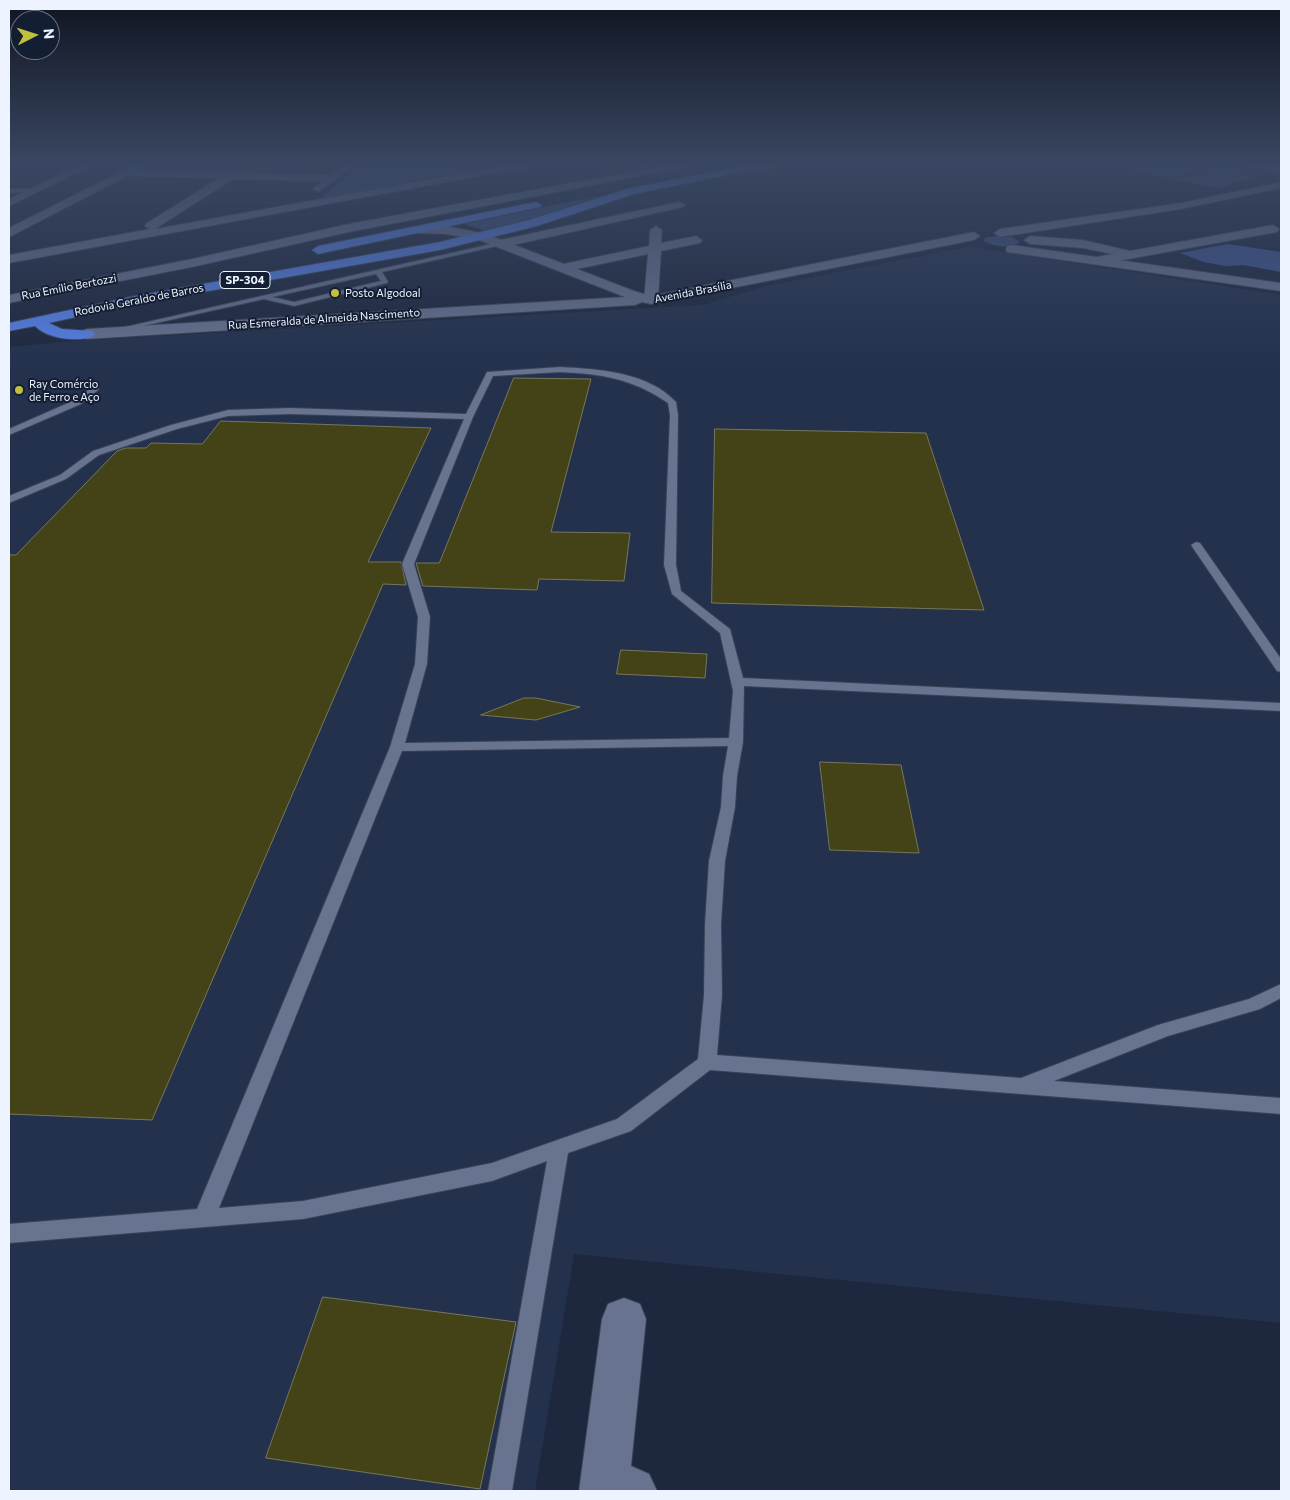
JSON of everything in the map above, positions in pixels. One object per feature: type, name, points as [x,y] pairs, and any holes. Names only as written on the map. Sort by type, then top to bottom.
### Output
[{"type":"highway","name":"Rodovia Geraldo de Barros","points":[[324,234],[303,252],[395,234]]},
{"type":"highway","name":"Rodovia Geraldo de Barros","points":[[9,327],[135,300],[360,261],[493,234]]},
{"type":"highway","name":"Rodovia Geraldo de Barros","points":[[9,316],[245,267],[62,309],[48,314],[41,320]]},
{"type":"highway","points":[[41,320],[41,324],[46,329],[57,332],[94,334]]},
{"type":"highway","points":[[38,339],[94,334]]},
{"type":"street","points":[[9,259],[139,234],[162,246]]},
{"type":"street","name":"Rua Emílio Bertozzi","points":[[9,299],[192,263],[303,234]]},
{"type":"street","name":"Avenida Brasília","points":[[467,234],[482,237],[611,287],[651,300],[919,247],[978,241],[997,234]]},
{"type":"street","points":[[500,244],[546,234]]},
{"type":"street","points":[[651,300],[656,234]]},
{"type":"street","points":[[1004,234],[1084,253],[1101,260],[1254,234]]},
{"type":"street","points":[[1035,234],[1029,240],[1028,246],[1006,248],[1281,287]]},
{"type":"street","points":[[563,268],[654,247],[696,240]]},
{"type":"street","points":[[1029,240],[1083,244],[1131,255]]},
{"type":"street","points":[[177,255],[192,263]]},
{"type":"street","name":"Rua Esmeralda de Almeida Nascimento","points":[[562,304],[604,294],[611,287]]},
{"type":"street","name":"Rua Esmeralda de Almeida Nascimento","points":[[94,334],[651,300]]},
{"type":"street","points":[[613,1490],[624,1319]]},
{"type":"lane","points":[[94,334],[500,244]]},
{"type":"lane","points":[[261,298],[294,304],[385,282],[378,271]]},
{"type":"lane","points":[[204,1218],[397,748],[420,664],[424,617],[408,564],[469,417],[490,374],[562,370],[626,378],[651,388],[672,402],[674,415],[670,565],[676,592],[726,632],[739,691],[736,742],[730,776],[728,807],[717,861],[713,924],[713,995],[707,1062]]},
{"type":"lane","points":[[9,432],[78,402],[96,388]]},
{"type":"lane","points":[[9,500],[63,476],[96,453],[174,427],[228,413],[290,411],[469,417]]},
{"type":"lane","points":[[1196,545],[1281,668]]},
{"type":"lane","points":[[737,682],[1281,707]]},
{"type":"lane","points":[[397,748],[736,742]]},
{"type":"lane","points":[[1021,1086],[1164,1030],[1254,1004],[1281,991]]},
{"type":"lane","points":[[9,1234],[303,1210],[492,1172],[624,1126],[707,1062],[1281,1106]]},
{"type":"lane","points":[[500,1491],[559,1148]]},
{"type":"shaded area","points":[[994,236],[1012,237],[1020,242],[1012,246],[1002,246],[992,245],[984,241],[985,238]]},
{"type":"shaded area","points":[[1228,244],[1281,252],[1281,272],[1243,265],[1225,266],[1204,262],[1180,253]]},
{"type":"shaded area","points":[[969,247],[1281,295],[1281,1323],[574,1254],[535,1491],[9,1491],[9,347],[72,341],[703,305],[766,286]]},
{"type":"building","points":[[514,378],[591,379],[551,532],[630,533],[624,581],[539,579],[537,590],[423,586],[416,563],[439,563]]},
{"type":"building","points":[[221,421],[431,428],[368,562],[401,562],[406,585],[383,584],[152,1120],[9,1114],[9,555],[16,555],[117,451],[126,448],[146,448],[151,443],[202,444]]},
{"type":"building","points":[[715,429],[926,433],[984,610],[712,603]]},
{"type":"building","points":[[621,650],[707,654],[705,678],[617,674]]},
{"type":"building","points":[[524,698],[536,698],[580,707],[536,720],[481,715]]},
{"type":"building","points":[[820,762],[901,765],[919,853],[830,850]]},
{"type":"building","points":[[323,1297],[516,1322],[480,1489],[266,1458]]},
{"type":"place","name":"Posto Algodoal","points":[[335,293]]},
{"type":"place","name":"Ray Comércio de Ferro e Aço","points":[[19,390]]}]
